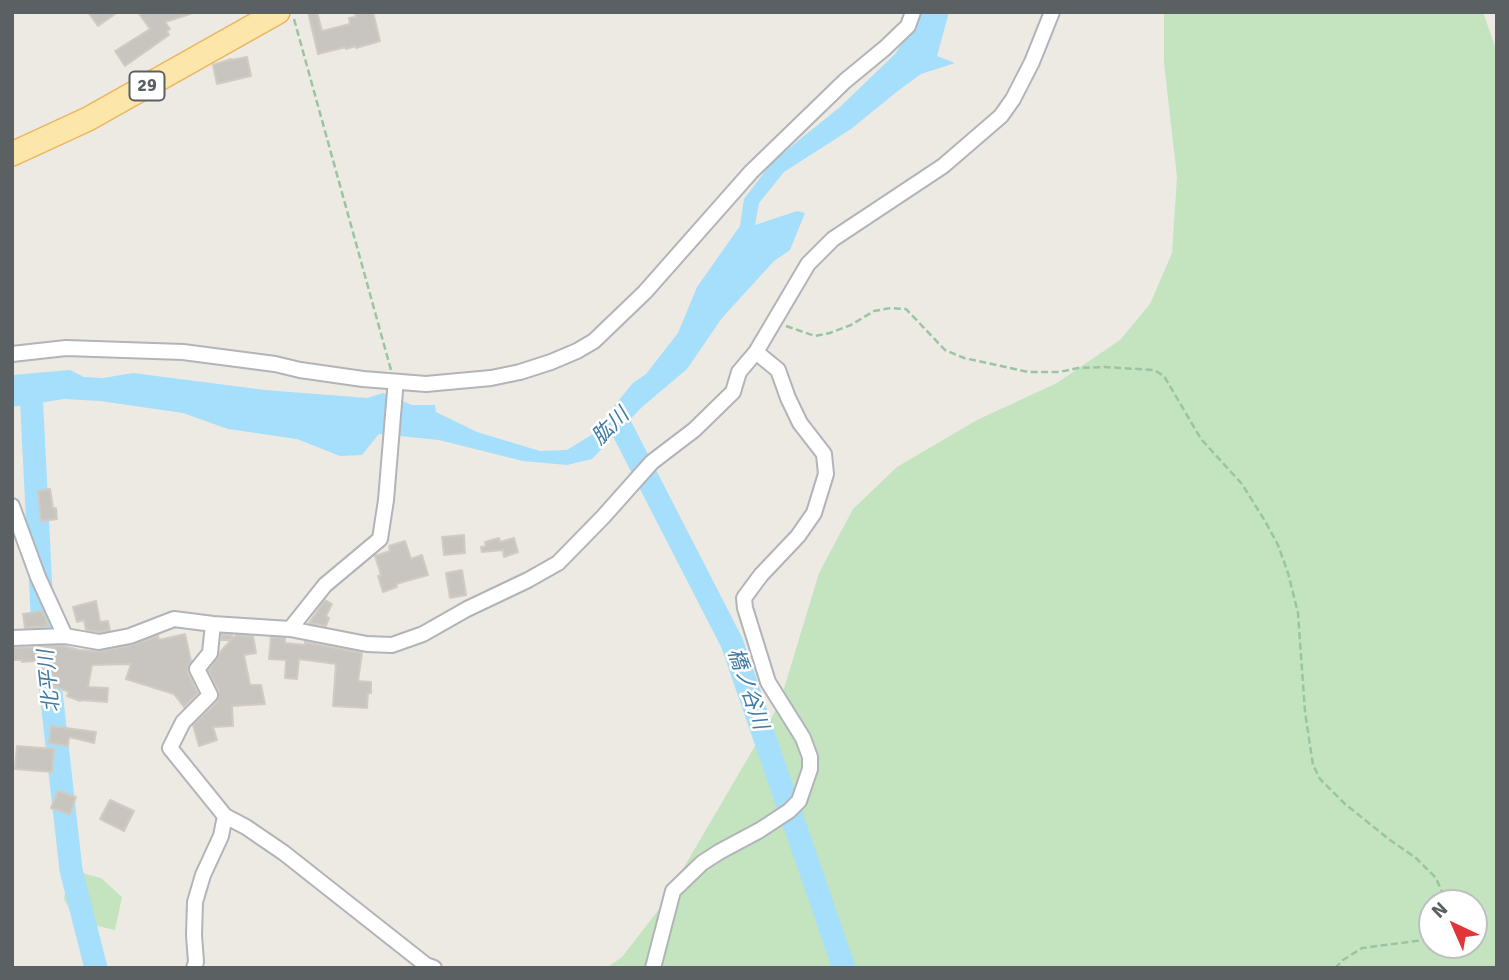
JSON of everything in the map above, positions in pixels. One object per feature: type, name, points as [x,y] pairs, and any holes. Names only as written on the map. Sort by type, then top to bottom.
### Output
[{"type":"main road","name":"29","points":[[12,154],[88,118],[278,12]]},
{"type":"street","points":[[12,354],[66,348],[183,352],[275,364],[395,387],[478,379],[520,372],[551,362],[594,341],[645,292],[751,172],[845,81],[908,26],[913,12]]},
{"type":"street","points":[[12,638],[65,636],[99,642],[130,636],[174,619],[290,629],[367,644],[393,645],[423,634],[558,563],[652,462],[694,430],[733,392],[738,372],[756,352],[807,264],[833,239],[943,166],[1001,116],[1032,62],[1052,12]]},
{"type":"street","points":[[653,968],[673,891],[702,863],[789,811],[799,801],[810,769],[810,757],[803,738],[768,682],[744,598],[761,575],[798,536],[814,513],[826,474],[824,454],[800,423],[778,370],[756,352]]},
{"type":"street","points":[[290,629],[325,585],[380,540],[395,387]]},
{"type":"street","points":[[12,506],[37,577],[65,636]]},
{"type":"street","points":[[213,624],[210,653],[197,669],[210,695],[183,722],[170,748],[225,816],[284,853],[426,965],[434,968]]},
{"type":"street","points":[[194,968],[195,902],[203,874],[221,836],[225,816]]},
{"type":"path","points":[[292,12],[395,387]]},
{"type":"path","points":[[774,321],[816,336],[851,326],[874,311],[906,309],[945,350],[964,358],[1028,372],[1104,367],[1154,370],[1164,376],[1202,439],[1242,484],[1265,521],[1288,573],[1298,613],[1305,712],[1312,765],[1320,779],[1345,804],[1416,858],[1436,878],[1441,889]]},
{"type":"path","points":[[1335,968],[1362,948],[1418,941]]},
{"type":"green space","points":[[1164,12],[1483,12],[1497,52],[1497,968],[606,968],[622,957],[660,908],[779,705],[819,573],[853,509],[897,467],[977,420],[1057,383],[1120,340],[1150,304],[1172,253],[1177,177],[1164,63]]},
{"type":"green space","points":[[78,872],[101,878],[122,897],[115,930],[76,921],[64,899],[67,882]]},
{"type":"water","name":"肱川","points":[[923,12],[949,12],[937,56],[955,63],[921,74],[851,129],[784,172],[759,203],[755,225],[797,211],[805,213],[790,250],[774,261],[722,318],[687,369],[642,407],[592,459],[567,465],[523,461],[439,440],[379,434],[362,455],[340,456],[297,439],[228,429],[183,413],[100,401],[64,399],[12,407],[12,375],[70,370],[84,377],[103,378],[133,373],[265,390],[367,398],[383,393],[412,405],[435,405],[436,412],[477,432],[540,451],[567,450],[609,424],[614,406],[633,383],[646,374],[678,333],[697,287],[740,226],[744,199],[773,161],[840,107],[895,54]]},
{"type":"building","points":[[88,12],[118,12],[98,26]]},
{"type":"building","points":[[138,12],[190,14],[165,22],[170,29],[167,31],[169,35],[125,66],[115,51],[150,29]]},
{"type":"building","points":[[308,12],[317,12],[322,31],[350,24],[349,18],[356,17],[355,14],[373,12],[380,41],[318,54]]},
{"type":"building","points":[[247,57],[251,76],[217,84],[213,65]]},
{"type":"building","points":[[50,489],[57,519],[41,521],[38,491]]},
{"type":"building","points":[[464,535],[465,553],[444,555],[442,537]]},
{"type":"building","points":[[499,538],[500,542],[514,538],[518,552],[504,557],[503,550],[482,552],[481,547],[486,546],[485,542]]},
{"type":"building","points":[[405,541],[411,559],[422,555],[428,575],[396,584],[397,587],[383,592],[375,556],[390,551],[389,546]]},
{"type":"building","points":[[462,570],[466,595],[450,598],[446,573]]},
{"type":"building","points":[[325,600],[332,604],[326,616],[329,618],[326,626],[309,623]]},
{"type":"building","points":[[96,601],[100,622],[108,621],[110,630],[86,630],[84,620],[77,622],[73,607]]},
{"type":"building","points":[[43,611],[48,626],[25,628],[23,614]]},
{"type":"building","points":[[185,634],[191,661],[188,673],[198,693],[184,707],[174,694],[126,679],[131,664],[92,665],[88,687],[108,688],[107,702],[80,701],[67,696],[69,692],[41,681],[45,660],[12,660],[12,648],[64,646],[101,651],[158,636],[159,640]]},
{"type":"building","points":[[222,634],[232,635],[232,639],[236,635],[253,636],[256,653],[244,655],[250,685],[261,685],[265,704],[232,706],[233,726],[213,727],[217,740],[199,746],[193,725],[219,697],[219,691],[208,670],[231,640],[221,640]]},
{"type":"building","points":[[271,637],[285,638],[285,643],[305,645],[305,642],[362,653],[358,681],[371,682],[367,708],[333,706],[336,664],[299,659],[297,679],[285,678],[286,660],[269,659]]},
{"type":"building","points":[[51,726],[96,732],[94,743],[69,737],[68,746],[49,743]]},
{"type":"building","points":[[17,746],[54,749],[52,772],[15,769]]},
{"type":"building","points":[[58,791],[76,797],[70,814],[51,808]]},
{"type":"building","points":[[110,800],[134,811],[124,831],[100,819]]},
{"type":"waterway","name":"北平川","points":[[31,391],[42,611],[71,870],[96,968]]},
{"type":"waterway","name":"橋ノ谷川","points":[[619,423],[732,643],[844,968]]}]
